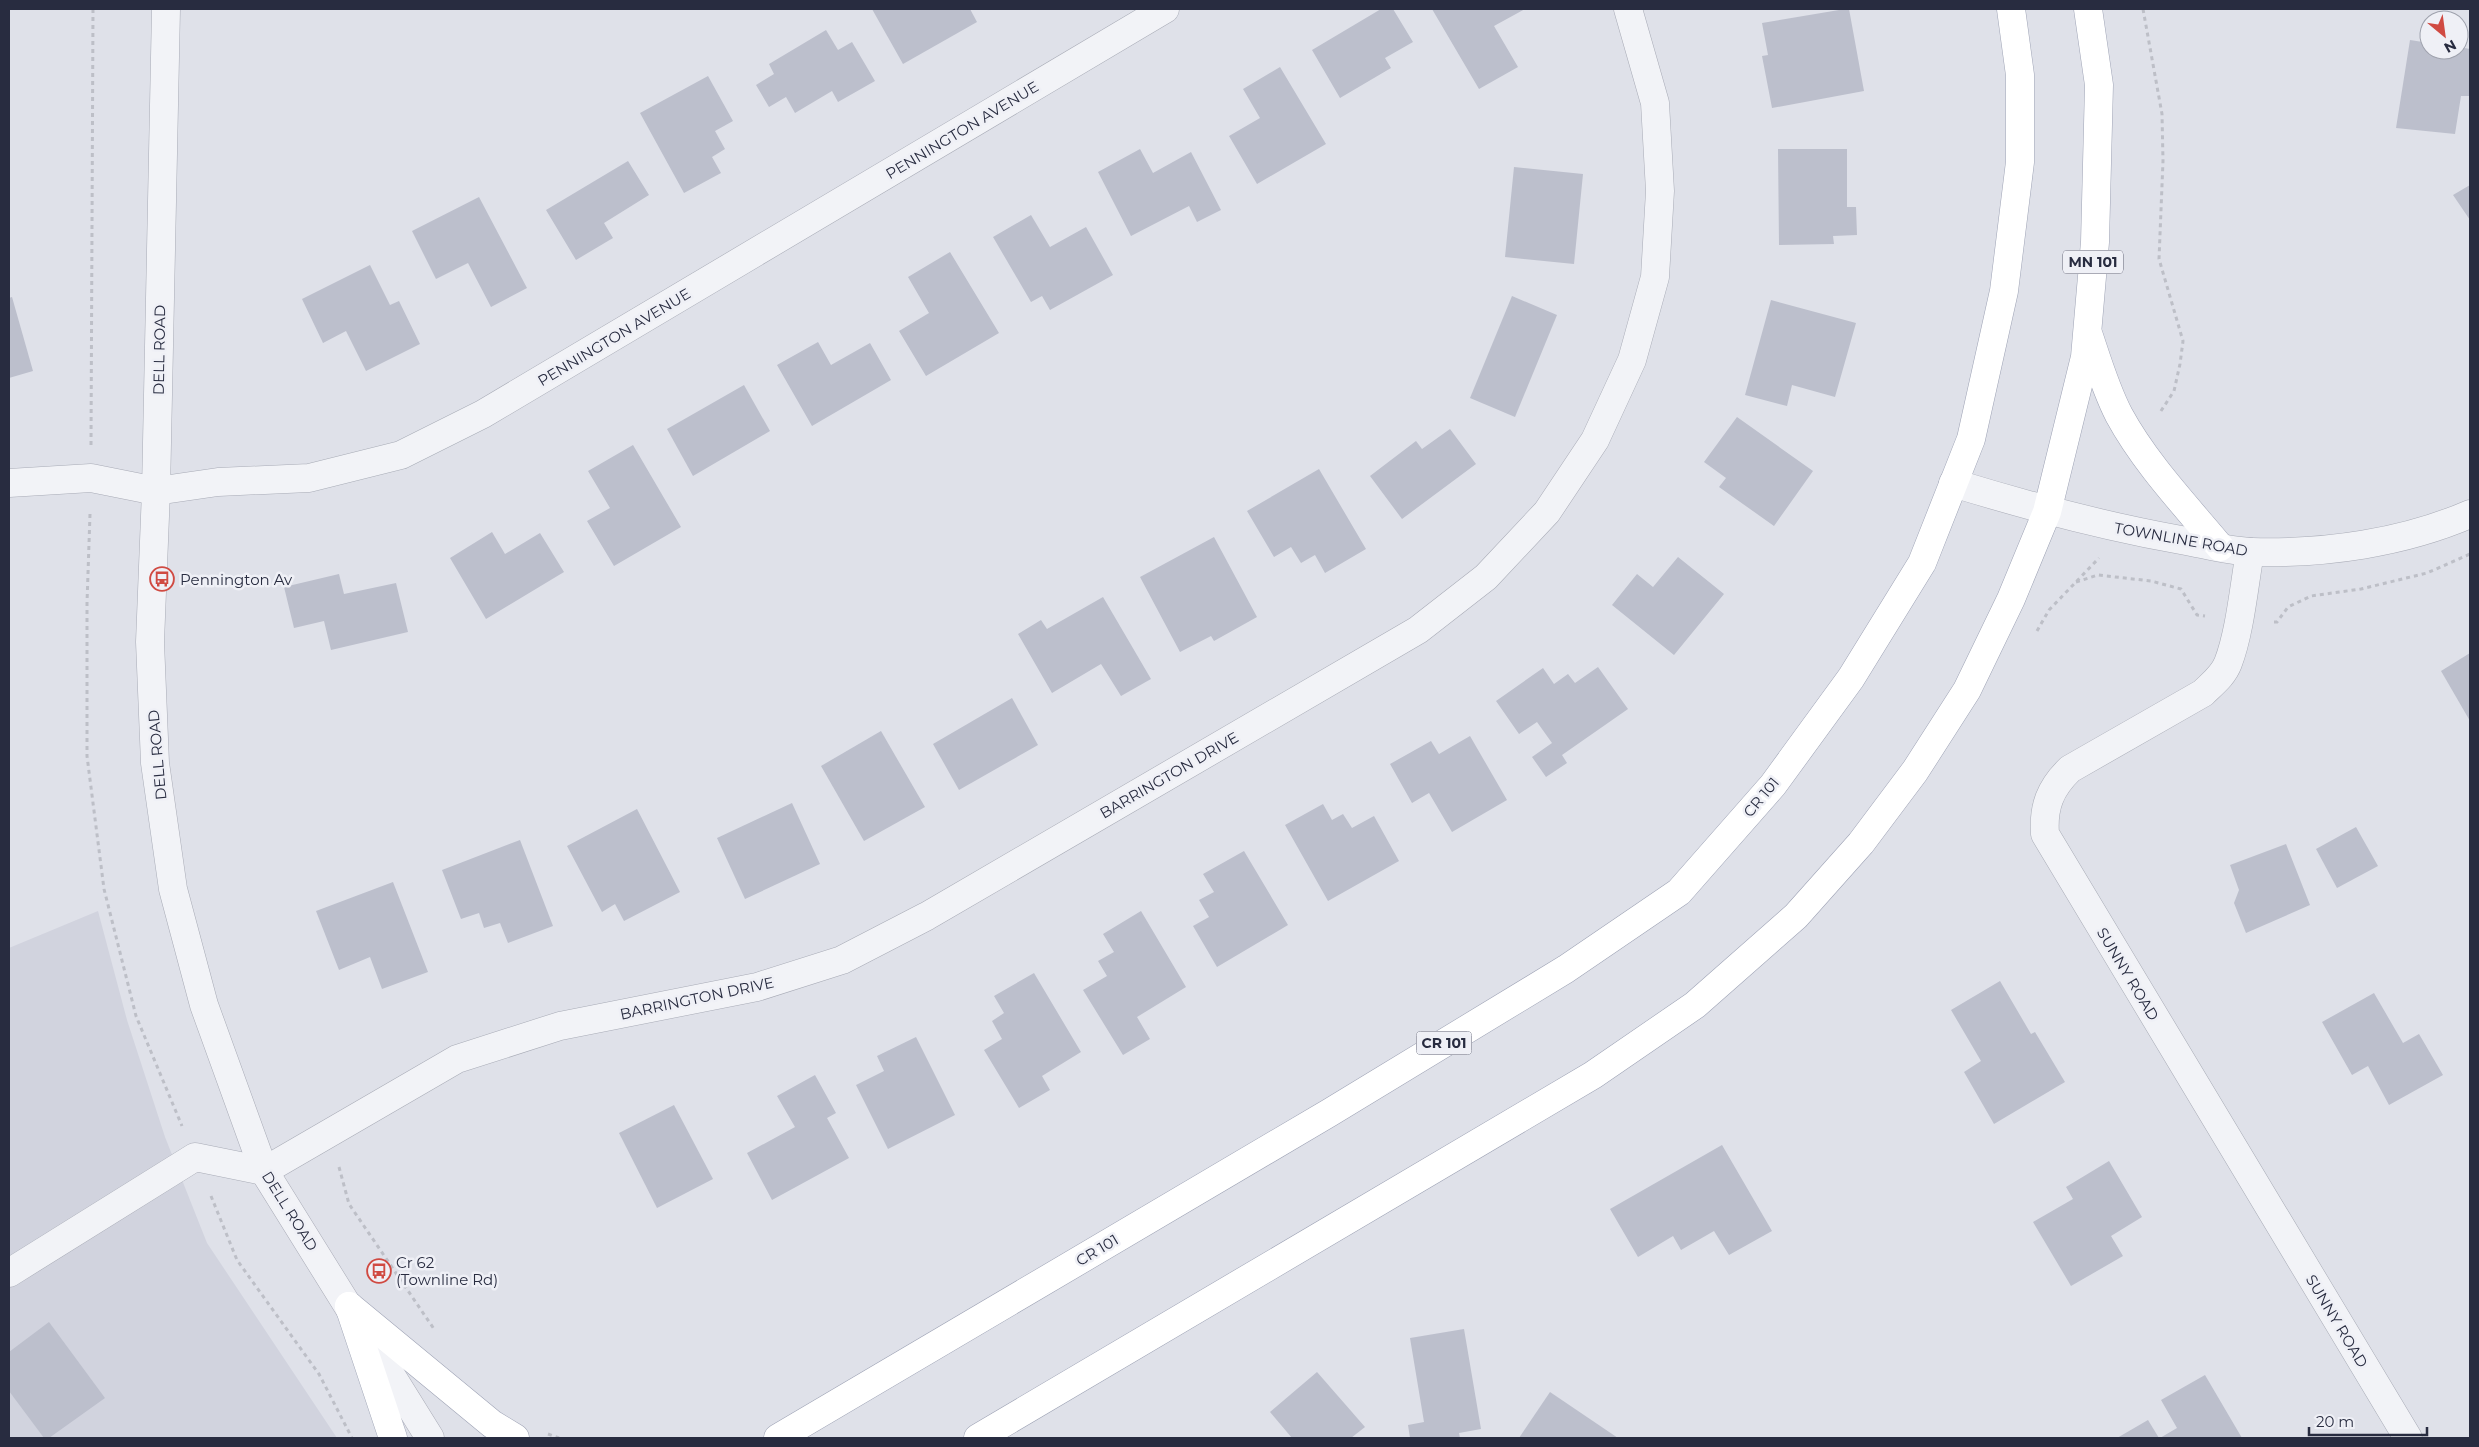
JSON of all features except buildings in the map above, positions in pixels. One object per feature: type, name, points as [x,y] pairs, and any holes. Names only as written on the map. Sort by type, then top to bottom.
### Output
[{"type":"main road","name":"CR 101","points":[[778,1438],[1329,1113],[1566,970],[1679,892],[1772,785],[1851,678],[1922,563],[1972,435],[2004,291],[2020,162],[2020,75],[2011,9]]},
{"type":"main road","name":"MN 101","points":[[2047,512],[2085,357],[2095,242],[2099,85],[2088,9]]},
{"type":"main road","points":[[2087,330],[2105,384],[2120,416],[2155,469],[2220,547]]},
{"type":"main road","points":[[978,1438],[1593,1075],[1695,1005],[1796,916],[1861,843],[1915,771],[1967,690],[2011,599],[2047,512]]},
{"type":"main road","points":[[349,1306],[393,1438]]},
{"type":"main road","points":[[349,1306],[492,1424],[515,1438]]},
{"type":"main road","points":[[761,1438],[815,1417]]},
{"type":"street","name":"DELL ROAD","points":[[166,9],[156,491],[150,642],[155,763],[173,889],[204,1005],[264,1171],[430,1438]]},
{"type":"street","name":"PENNINGTON AVENUE","points":[[9,483],[91,478],[156,491],[218,482],[309,478],[401,455],[484,414],[1166,9]]},
{"type":"street","name":"BARRINGTON DRIVE","points":[[264,1171],[326,1137],[370,1108],[457,1059],[560,1026],[756,987],[842,960],[927,916],[1418,630],[1486,577],[1547,512],[1595,440],[1632,360],[1655,277],[1660,191],[1655,103],[1628,9]]},
{"type":"street","name":"TOWNLINE ROAD","points":[[1953,484],[2047,512],[2125,530],[2250,552],[2359,546],[2470,514]]},
{"type":"street","name":"SUNNY ROAD","points":[[2250,552],[2238,621],[2228,664],[2219,678],[2203,693],[2070,769],[2056,783],[2047,801],[2044,818],[2045,834],[2408,1438]]},
{"type":"street","points":[[13,1262],[195,1156],[264,1171]]},
{"type":"path","points":[[326,1137],[337,1162],[349,1204],[435,1330]]},
{"type":"path","points":[[542,1432],[559,1438]]},
{"type":"shaded area","points":[[98,911],[127,1020],[165,1137],[207,1243],[337,1438],[9,1438],[9,948]]},
{"type":"place","name":"Pennington Av","points":[[162,579]]},
{"type":"place","name":"Cr 62 (Townline Rd)","points":[[379,1271]]}]
